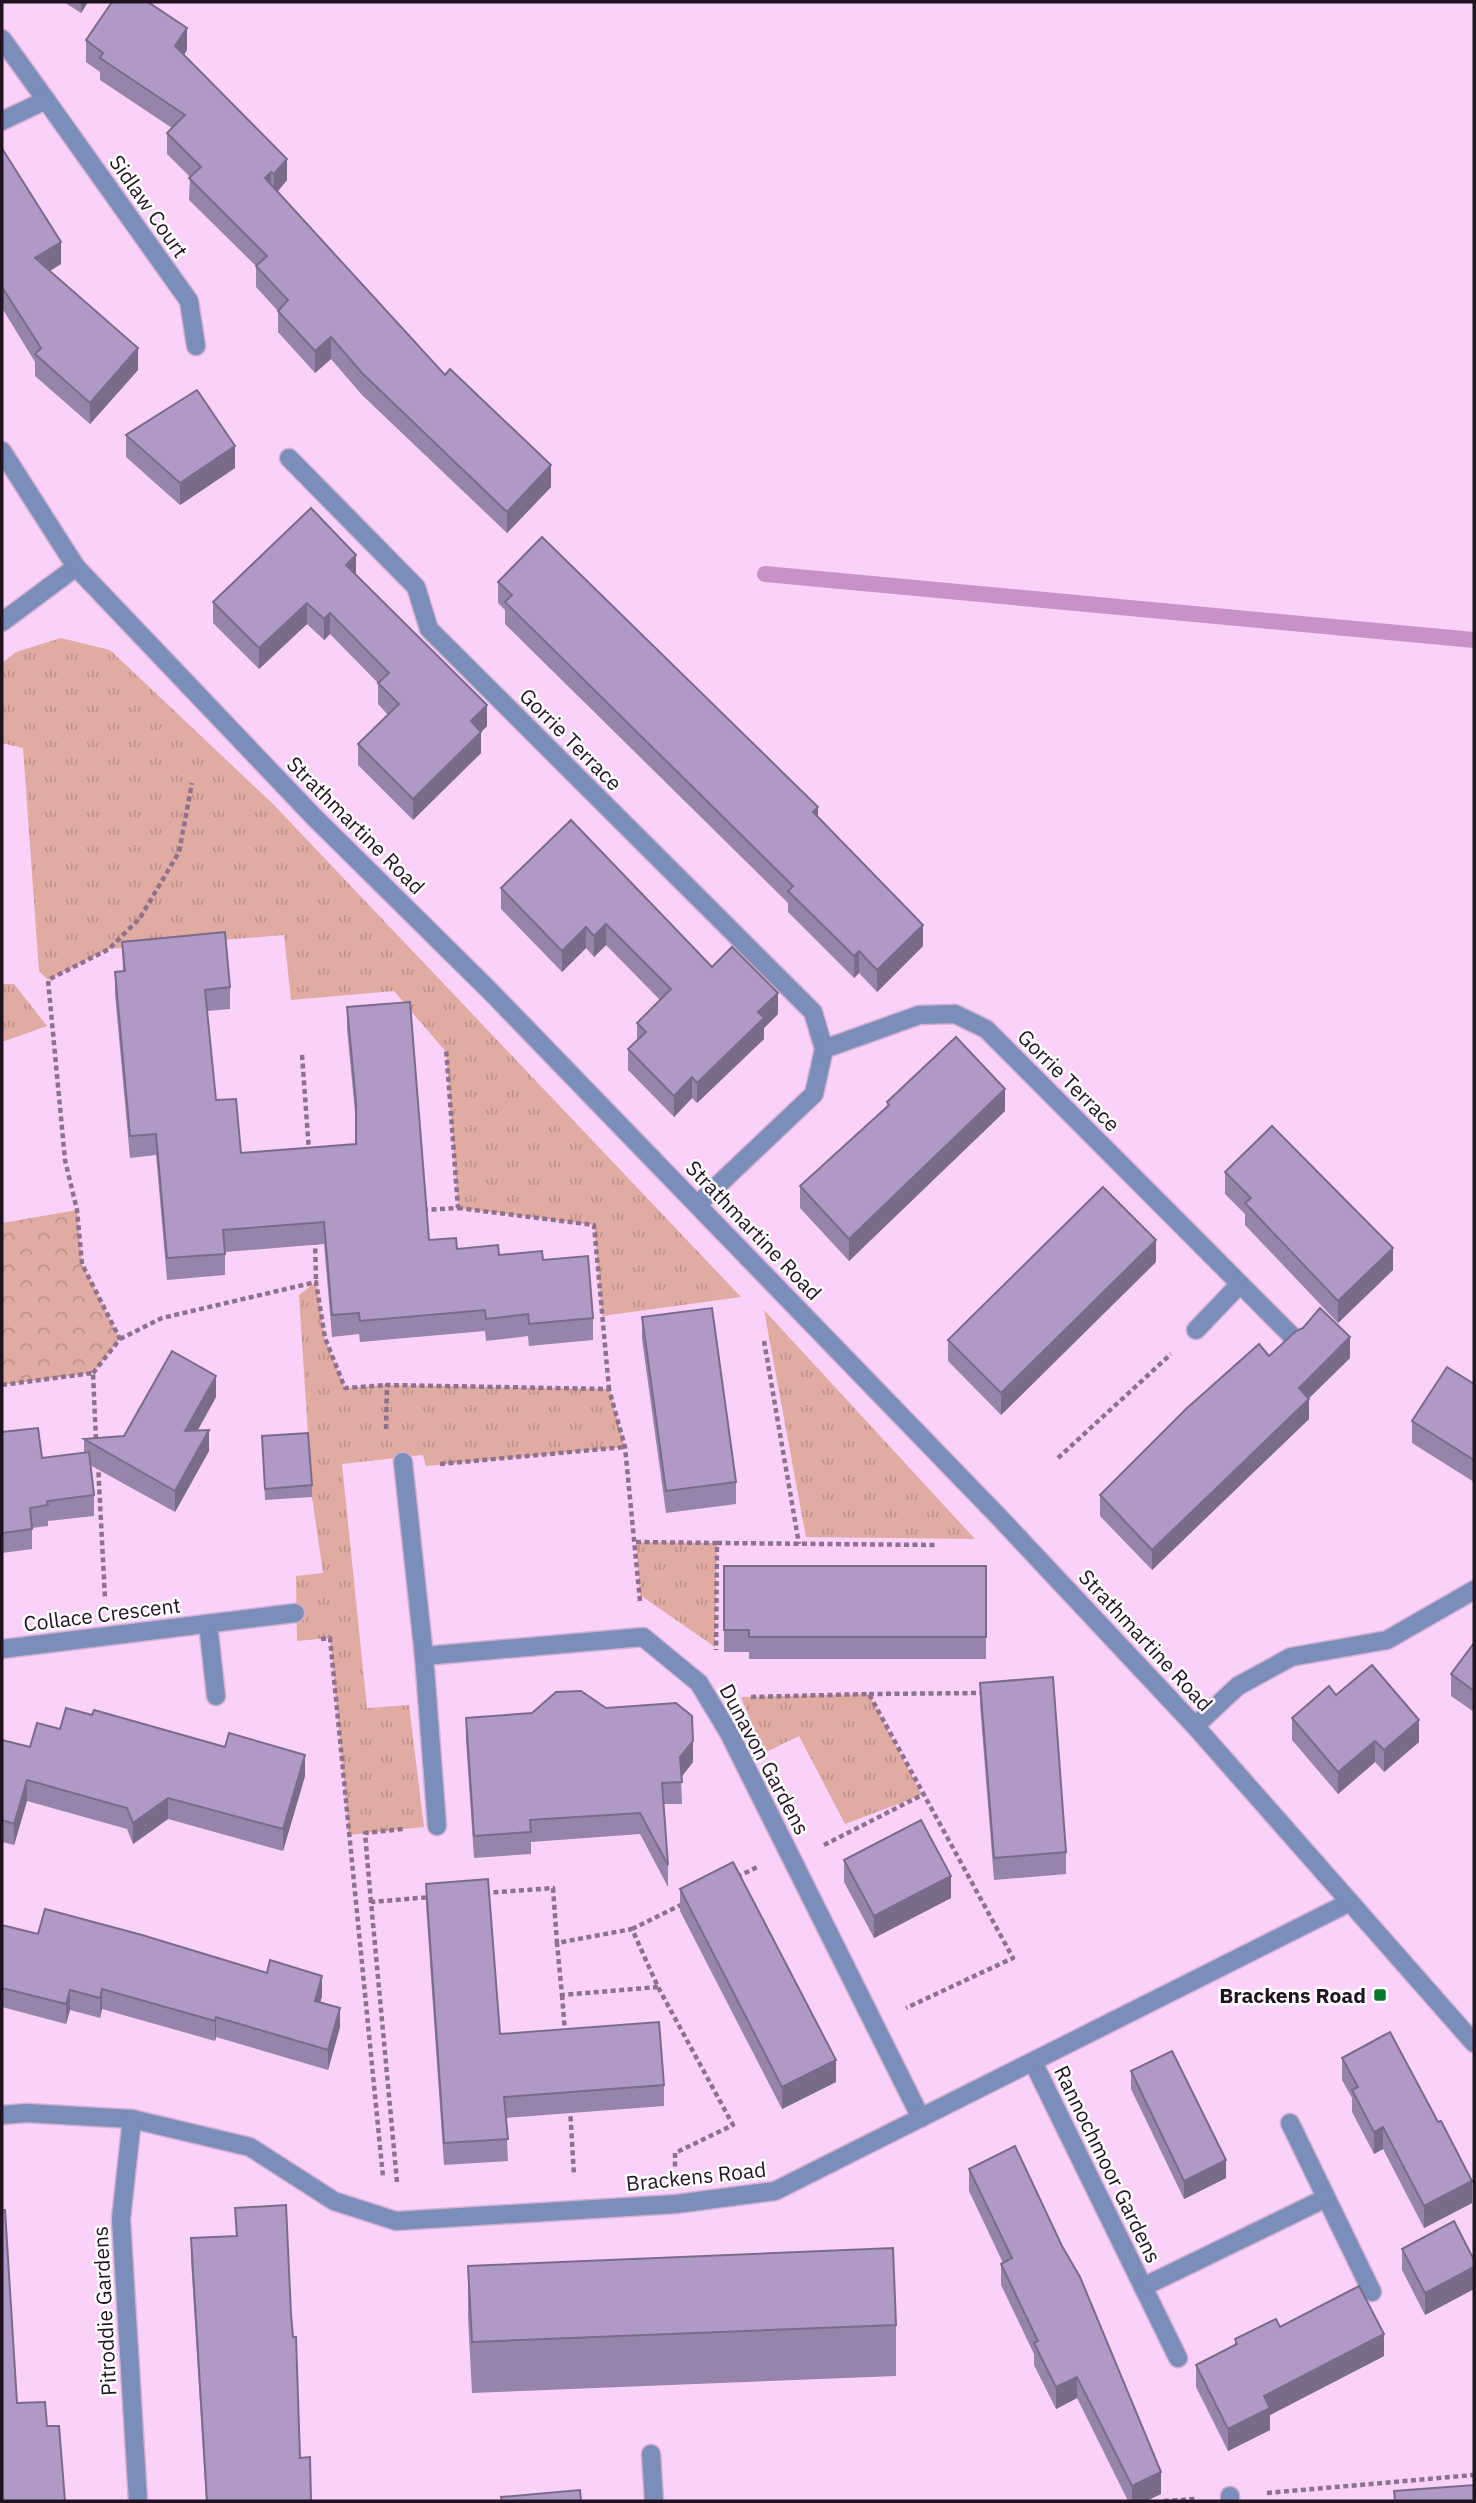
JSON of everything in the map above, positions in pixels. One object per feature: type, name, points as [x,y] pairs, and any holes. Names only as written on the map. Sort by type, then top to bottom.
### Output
[{"type":"street","name":"Sidlaw Court","points":[[2,39],[189,301],[197,346]]},
{"type":"street","points":[[2,121],[46,100]]},
{"type":"street","name":"Strathmartine Road","points":[[2,451],[76,567],[314,817],[698,1204],[1195,1726],[1474,2043]]},
{"type":"street","name":"Gorrie Terrace","points":[[289,458],[416,587],[429,629],[813,1012],[824,1049],[814,1094],[698,1204]]},
{"type":"street","points":[[2,622],[76,567]]},
{"type":"street","name":"Gorrie Terrace","points":[[824,1049],[919,1015],[954,1014],[986,1029],[1296,1340]]},
{"type":"street","points":[[1196,1330],[1239,1285]]},
{"type":"street","points":[[403,1462],[424,1656],[437,1826]]},
{"type":"street","points":[[1195,1726],[1238,1686],[1291,1657],[1387,1640],[1474,1590]]},
{"type":"street","name":"Collace Crescent","points":[[2,1649],[295,1613]]},
{"type":"street","name":"Collace Crescent","points":[[208,1624],[216,1696]]},
{"type":"street","points":[[424,1656],[643,1637]]},
{"type":"street","name":"Dunavon Gardens","points":[[643,1637],[699,1684],[729,1733],[920,2118]]},
{"type":"street","name":"Brackens Road","points":[[2,2115],[132,2119],[250,2147],[334,2201],[396,2221],[676,2204],[775,2192],[1350,1902]]},
{"type":"street","name":"Rannochmoor Gardens","points":[[1033,2062],[1178,2358]]},
{"type":"street","name":"Pitroddie Gardens","points":[[132,2119],[121,2219],[138,2501]]},
{"type":"street","points":[[1290,2123],[1372,2291]]},
{"type":"street","name":"Rannochmoor Gardens","points":[[1143,2287],[1326,2198]]},
{"type":"street","points":[[651,2454],[654,2501]]},
{"type":"path","points":[[120,1339],[82,1264],[77,1210],[65,1160],[48,980],[109,949],[140,918],[178,852],[192,783]]},
{"type":"path","points":[[446,1048],[458,1208]]},
{"type":"path","points":[[302,1055],[310,1163]]},
{"type":"path","points":[[414,1210],[458,1208],[594,1226],[609,1389],[625,1447],[643,1637]]},
{"type":"path","points":[[314,1230],[316,1282],[325,1338],[345,1388],[387,1385],[609,1389]]},
{"type":"path","points":[[96,1442],[93,1373],[120,1339],[162,1318],[316,1282]]},
{"type":"path","points":[[1058,1458],[1196,1330]]},
{"type":"path","points":[[764,1341],[799,1544]]},
{"type":"path","points":[[2,1385],[93,1373]]},
{"type":"path","points":[[387,1385],[385,1454],[403,1462],[426,1466],[625,1447]]},
{"type":"path","points":[[97,1456],[107,1636]]},
{"type":"path","points":[[636,1542],[936,1545]]},
{"type":"path","points":[[699,1684],[722,1667],[715,1647],[717,1543]]},
{"type":"path","points":[[295,1613],[298,1641],[330,1638],[379,2165],[396,2221]]},
{"type":"path","points":[[741,1698],[986,1693]]},
{"type":"path","points":[[869,1694],[1013,1958],[906,2008],[900,1997]]},
{"type":"path","points":[[817,1848],[922,1795]]},
{"type":"path","points":[[396,2221],[398,2164],[365,1833],[437,1826]]},
{"type":"path","points":[[728,1882],[788,1852]]},
{"type":"path","points":[[475,1894],[553,1888],[565,2035]]},
{"type":"path","points":[[371,1902],[436,1897]]},
{"type":"path","points":[[557,1943],[632,1929],[692,1899]]},
{"type":"path","points":[[632,1929],[659,1987],[733,2125],[674,2153],[676,2204]]},
{"type":"path","points":[[562,1995],[659,1987]]},
{"type":"path","points":[[569,2102],[576,2210]]},
{"type":"path","points":[[1164,2501],[1230,2499],[1474,2475]]},
{"type":"green space","points":[[61,638],[110,650],[274,805],[741,1297],[602,1316],[594,1225],[458,1208],[446,1052],[394,991],[291,1000],[284,935],[109,949],[48,980],[39,971],[23,748],[2,743],[2,663],[16,652]]},
{"type":"green space","points":[[2,984],[14,984],[47,1026],[2,1042]]},
{"type":"green space","points":[[77,1210],[82,1264],[120,1339],[93,1373],[2,1385],[2,1223]]},
{"type":"green space","points":[[316,1282],[325,1338],[345,1388],[387,1385],[609,1389],[625,1447],[426,1466],[423,1455],[342,1464],[367,1708],[409,1705],[424,1827],[349,1835],[330,1638],[297,1641],[296,1576],[323,1573],[312,1497],[299,1295]]},
{"type":"green space","points":[[764,1310],[975,1539],[806,1537]]},
{"type":"green space","points":[[636,1542],[717,1543],[715,1647],[640,1595]]},
{"type":"green space","points":[[869,1694],[922,1795],[845,1824],[799,1736],[764,1753],[741,1697]]},
{"type":"building","points":[[112,2],[148,2],[187,28],[175,46],[287,159],[274,174],[271,172],[265,178],[445,375],[450,369],[551,465],[507,512],[362,373],[331,337],[315,351],[278,311],[288,300],[256,266],[267,256],[189,178],[201,167],[167,133],[185,115],[100,58],[103,53],[86,40]]},
{"type":"building","points":[[3,150],[61,242],[35,258],[138,348],[90,403],[35,354],[41,348],[2,287]]},
{"type":"building","points":[[197,390],[235,446],[180,483],[126,435]]},
{"type":"building","points":[[311,508],[356,555],[346,565],[487,705],[471,721],[481,732],[413,799],[358,744],[399,704],[378,683],[389,673],[330,613],[324,619],[307,603],[259,648],[213,602]]},
{"type":"building","points":[[542,537],[818,807],[813,812],[923,925],[877,970],[859,951],[854,956],[788,891],[793,886],[505,602],[512,595],[498,582]]},
{"type":"building","points":[[571,820],[712,967],[732,947],[778,993],[758,1012],[764,1018],[697,1083],[692,1077],[674,1096],[628,1049],[646,1032],[637,1023],[671,989],[606,924],[594,936],[586,927],[562,951],[501,888]]},
{"type":"building","points":[[225,932],[230,987],[205,990],[216,1100],[236,1099],[241,1153],[356,1144],[356,1102],[347,1007],[410,1002],[429,1240],[456,1238],[457,1249],[498,1245],[499,1255],[542,1251],[543,1260],[588,1256],[593,1318],[529,1324],[528,1314],[486,1319],[485,1310],[360,1321],[359,1313],[332,1315],[324,1222],[223,1230],[225,1254],[167,1258],[156,1134],[130,1136],[115,972],[125,971],[122,942]]},
{"type":"building","points":[[956,1037],[1005,1089],[849,1239],[800,1186],[889,1105],[887,1102]]},
{"type":"building","points":[[1272,1126],[1393,1248],[1338,1301],[1245,1203],[1251,1198],[1225,1172]]},
{"type":"building","points":[[1103,1187],[1156,1240],[1001,1393],[948,1340]]},
{"type":"building","points":[[712,1308],[736,1482],[666,1491],[642,1317]]},
{"type":"building","points":[[1320,1308],[1350,1337],[1299,1388],[1309,1399],[1152,1550],[1100,1495],[1186,1409],[1259,1344],[1269,1356],[1296,1331],[1303,1328]]},
{"type":"building","points":[[172,1351],[216,1376],[185,1431],[209,1430],[175,1491],[84,1439],[124,1436]]},
{"type":"building","points":[[1447,1367],[1474,1384],[1474,1460],[1412,1421]]},
{"type":"building","points":[[38,1428],[42,1458],[89,1452],[94,1495],[47,1501],[48,1505],[30,1508],[32,1529],[2,1533],[2,1432]]},
{"type":"building","points":[[308,1433],[312,1485],[265,1489],[262,1436]]},
{"type":"building","points":[[724,1566],[986,1566],[986,1637],[749,1637],[749,1630],[724,1630]]},
{"type":"building","points":[[1474,1643],[1474,1691],[1451,1674]]},
{"type":"building","points":[[1372,1665],[1419,1720],[1384,1750],[1375,1741],[1338,1772],[1292,1718],[1329,1686],[1336,1695]]},
{"type":"building","points":[[1053,1677],[1066,1852],[994,1858],[980,1683]]},
{"type":"building","points":[[581,1691],[606,1708],[676,1703],[692,1716],[693,1741],[680,1757],[682,1782],[662,1783],[668,1865],[640,1813],[530,1820],[531,1832],[474,1836],[466,1718],[532,1713],[556,1692]]},
{"type":"building","points":[[66,1708],[92,1715],[94,1710],[225,1747],[229,1733],[305,1755],[283,1829],[168,1798],[133,1823],[127,1808],[27,1780],[14,1824],[2,1820],[2,1740],[30,1747],[37,1723],[60,1729]]},
{"type":"building","points":[[921,1820],[951,1876],[874,1916],[844,1860]]},
{"type":"building","points":[[733,1862],[836,2060],[782,2087],[680,1889]]},
{"type":"building","points":[[488,1879],[500,2034],[659,2022],[664,2085],[504,2097],[508,2139],[444,2143],[426,1884]]},
{"type":"building","points":[[45,1909],[267,1973],[270,1960],[322,1976],[315,2001],[340,2008],[328,2050],[216,2017],[215,2021],[102,1989],[100,1998],[70,1990],[66,2004],[2,1988],[2,1925],[38,1934]]},
{"type":"building","points":[[1390,2032],[1472,2181],[1424,2206],[1383,2127],[1374,2132],[1352,2090],[1358,2087],[1342,2058]]},
{"type":"building","points":[[1172,2051],[1226,2160],[1184,2181],[1131,2071]]},
{"type":"building","points":[[1015,2146],[1062,2246],[1080,2277],[1161,2472],[1132,2486],[1077,2377],[1056,2387],[1034,2343],[1038,2341],[1001,2264],[1012,2258],[969,2169]]},
{"type":"building","points":[[286,2205],[291,2314],[293,2337],[296,2337],[300,2458],[310,2457],[311,2501],[207,2501],[191,2238],[237,2236],[235,2208]]},
{"type":"building","points":[[2,2210],[5,2210],[17,2403],[45,2402],[47,2426],[59,2426],[65,2501],[2,2501]]},
{"type":"building","points":[[1454,2221],[1474,2260],[1474,2267],[1425,2293],[1402,2249]]},
{"type":"building","points":[[893,2248],[896,2325],[472,2342],[468,2266]]},
{"type":"building","points":[[1359,2286],[1384,2334],[1264,2396],[1270,2408],[1228,2429],[1196,2365],[1237,2344],[1235,2339],[1276,2319],[1280,2327]]},
{"type":"building","points":[[1474,2485],[1474,2501],[1395,2501],[1394,2491]]},
{"type":"building","points":[[580,2490],[581,2501],[502,2501],[501,2497]]},
{"type":"waterway","points":[[765,574],[1474,640]]},
{"type":"place","name":"Brackens Road","points":[[1380,1995]]}]
